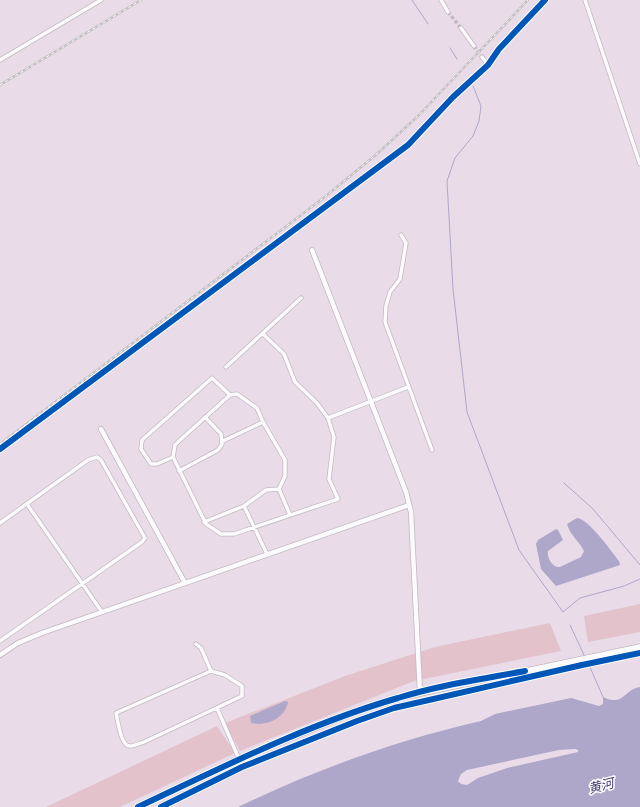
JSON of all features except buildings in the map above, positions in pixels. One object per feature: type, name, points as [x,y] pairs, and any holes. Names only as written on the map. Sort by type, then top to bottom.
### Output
[{"type":"main road","points":[[595,660],[640,648]]},
{"type":"main road","points":[[138,807],[240,759],[351,713],[420,692],[582,662],[640,653]]},
{"type":"main road","points":[[161,807],[242,767],[357,721],[394,708],[582,662]]},
{"type":"street","points":[[0,60],[101,0]]},
{"type":"street","points":[[441,0],[448,12]]},
{"type":"street","points":[[0,448],[408,145],[453,97],[488,65],[499,49],[545,0]]},
{"type":"street","points":[[584,0],[640,164]]},
{"type":"street","points":[[461,28],[474,46]]},
{"type":"street","points":[[482,57],[488,65]]},
{"type":"street","points":[[401,235],[406,243],[400,279],[390,292],[386,306],[385,322],[432,450]]},
{"type":"street","points":[[312,250],[406,492],[411,512],[420,692]]},
{"type":"street","points":[[226,367],[301,298]]},
{"type":"street","points":[[263,334],[284,354],[295,382],[317,403],[328,418],[334,437],[329,479],[338,499],[234,534],[222,534],[211,529],[204,522],[173,457],[175,446],[230,395],[237,394],[248,400],[257,408],[284,460],[286,476],[279,489]]},
{"type":"street","points":[[173,457],[157,464],[151,464],[141,449],[142,440],[212,378],[230,395]]},
{"type":"street","points":[[328,418],[408,386]]},
{"type":"street","points":[[205,417],[221,434],[223,441]]},
{"type":"street","points":[[179,471],[218,450],[223,441],[263,422]]},
{"type":"street","points":[[101,429],[185,582]]},
{"type":"street","points":[[0,523],[88,460],[97,457],[101,460],[145,538],[142,542],[0,641]]},
{"type":"street","points":[[279,489],[290,515]]},
{"type":"street","points":[[204,522],[244,506],[260,492],[279,489]]},
{"type":"street","points":[[27,504],[102,612]]},
{"type":"street","points":[[0,655],[18,643],[42,633],[409,505]]},
{"type":"street","points":[[244,506],[267,554]]},
{"type":"street","points":[[196,644],[201,648],[211,671]]},
{"type":"street","points":[[211,671],[225,675],[242,686],[242,696],[217,708],[132,746],[128,746],[123,742],[116,713],[211,671]]},
{"type":"street","points":[[217,708],[240,759]]},
{"type":"shaded area","points":[[640,604],[640,632],[588,642],[584,616]]},
{"type":"shaded area","points":[[550,623],[561,651],[414,681],[240,751],[225,723],[345,676],[435,647]]},
{"type":"shaded area","points":[[217,726],[235,753],[120,807],[46,807]]},
{"type":"water","points":[[577,518],[588,524],[593,529],[619,561],[620,565],[556,586],[541,569],[536,544],[538,540],[556,529],[563,540],[548,551],[548,556],[551,562],[557,567],[560,567],[581,557],[584,551],[567,524]]},
{"type":"water","name":"黄河","points":[[640,687],[640,807],[238,807],[267,793],[357,757],[418,737],[481,721],[495,714],[571,698],[599,706],[603,704],[603,697],[610,700],[619,699],[634,689]],"holes":[[[559,750],[578,750],[578,752],[507,768],[478,778],[467,785],[461,784],[458,781],[461,774],[467,770]]]},
{"type":"water","points":[[285,701],[288,702],[286,708],[279,717],[263,724],[251,723],[250,716]]},
{"type":"waterway","points":[[412,0],[428,24]]},
{"type":"waterway","points":[[450,48],[457,59]]},
{"type":"waterway","points":[[473,86],[481,106],[479,121],[473,136],[455,158],[447,181],[453,289],[467,412],[519,550],[563,612],[580,598],[624,586],[640,579]]},
{"type":"waterway","points":[[564,483],[593,509],[640,565]]},
{"type":"waterway","points":[[570,625],[585,657]]},
{"type":"waterway","points":[[589,665],[603,697]]},
{"type":"tunnel","points":[[448,12],[461,28]]},
{"type":"tunnel","points":[[474,46],[482,57]]},
{"type":"railway","points":[[0,85],[141,0]]},
{"type":"railway","points":[[0,444],[326,196],[378,153],[418,116],[528,0]]},
{"type":"cycle path","points":[[0,449],[408,145],[453,97],[488,65],[499,49],[545,0]]},
{"type":"cycle path","points":[[161,807],[242,767],[357,721],[394,708],[640,653]]},
{"type":"cycle path","points":[[138,807],[266,747],[331,720],[429,689],[525,671]]}]
